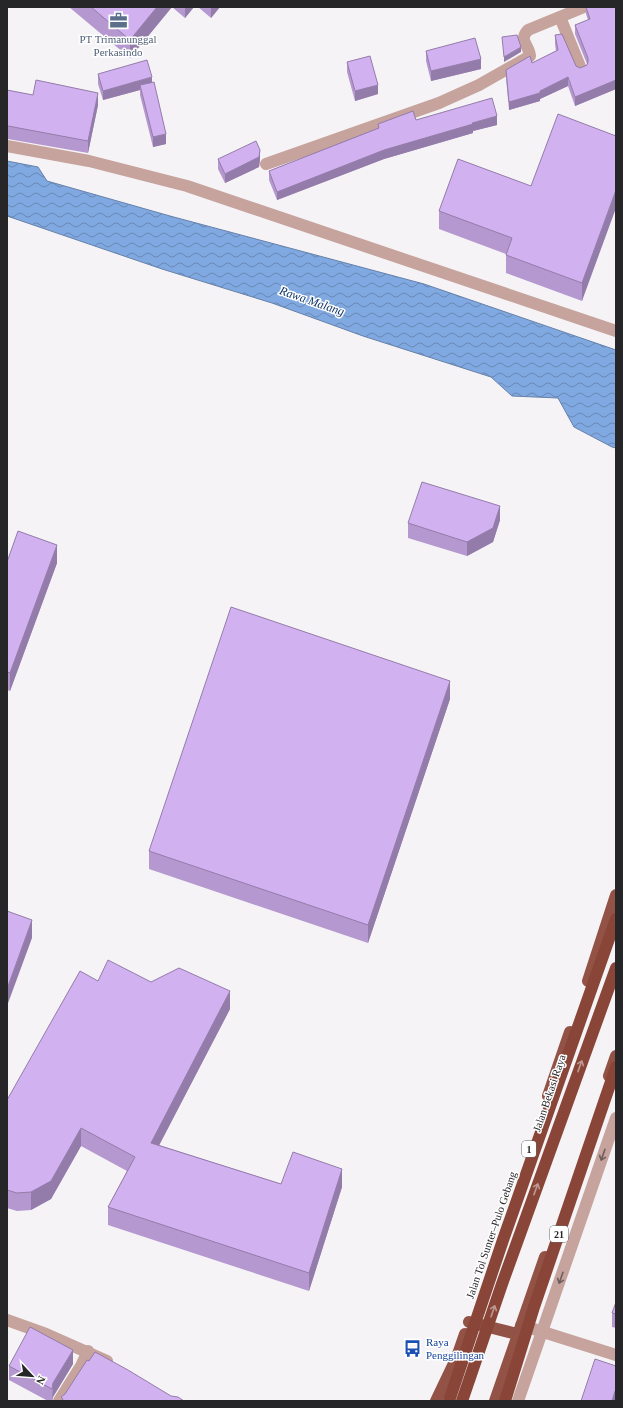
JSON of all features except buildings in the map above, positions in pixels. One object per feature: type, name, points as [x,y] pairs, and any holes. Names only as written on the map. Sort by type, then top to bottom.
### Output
[{"type":"highway","name":"Jalan Bekasi Raya","points":[[436,1401],[457,1357],[584,996],[616,895]]},
{"type":"highway","name":"Jalan Tol Sunter–Pulo Gebang","points":[[449,1401],[505,1232],[616,919]]},
{"type":"highway","points":[[462,1401],[502,1284],[616,968]]},
{"type":"highway","points":[[495,1401],[616,1056]]},
{"type":"highway","name":"21","points":[[505,1401],[534,1308],[616,1067]]},
{"type":"highway","points":[[469,1322],[519,1330]]},
{"type":"street","points":[[266,164],[439,103],[479,85],[530,56],[530,52],[523,39],[524,33],[528,30],[584,7]]},
{"type":"street","points":[[560,17],[581,69]]},
{"type":"street","points":[[7,146],[89,161],[187,186],[616,331]]},
{"type":"street","points":[[518,1401],[616,1118]]},
{"type":"street","points":[[7,1320],[88,1351],[119,1366]]},
{"type":"street","points":[[519,1330],[542,1331],[616,1355]]},
{"type":"street","points":[[59,1401],[81,1366],[88,1351]]},
{"type":"water","name":"Rawa Malang","points":[[7,161],[38,167],[47,181],[170,216],[424,284],[616,350],[616,448],[574,427],[558,398],[512,396],[491,377],[363,336],[272,303],[162,269],[7,216]]},
{"type":"place","name":"PT Trimanunggal Perkasindo","points":[[118,21]]},
{"type":"place","name":"Raya Penggilingan","points":[[413,1348]]}]
